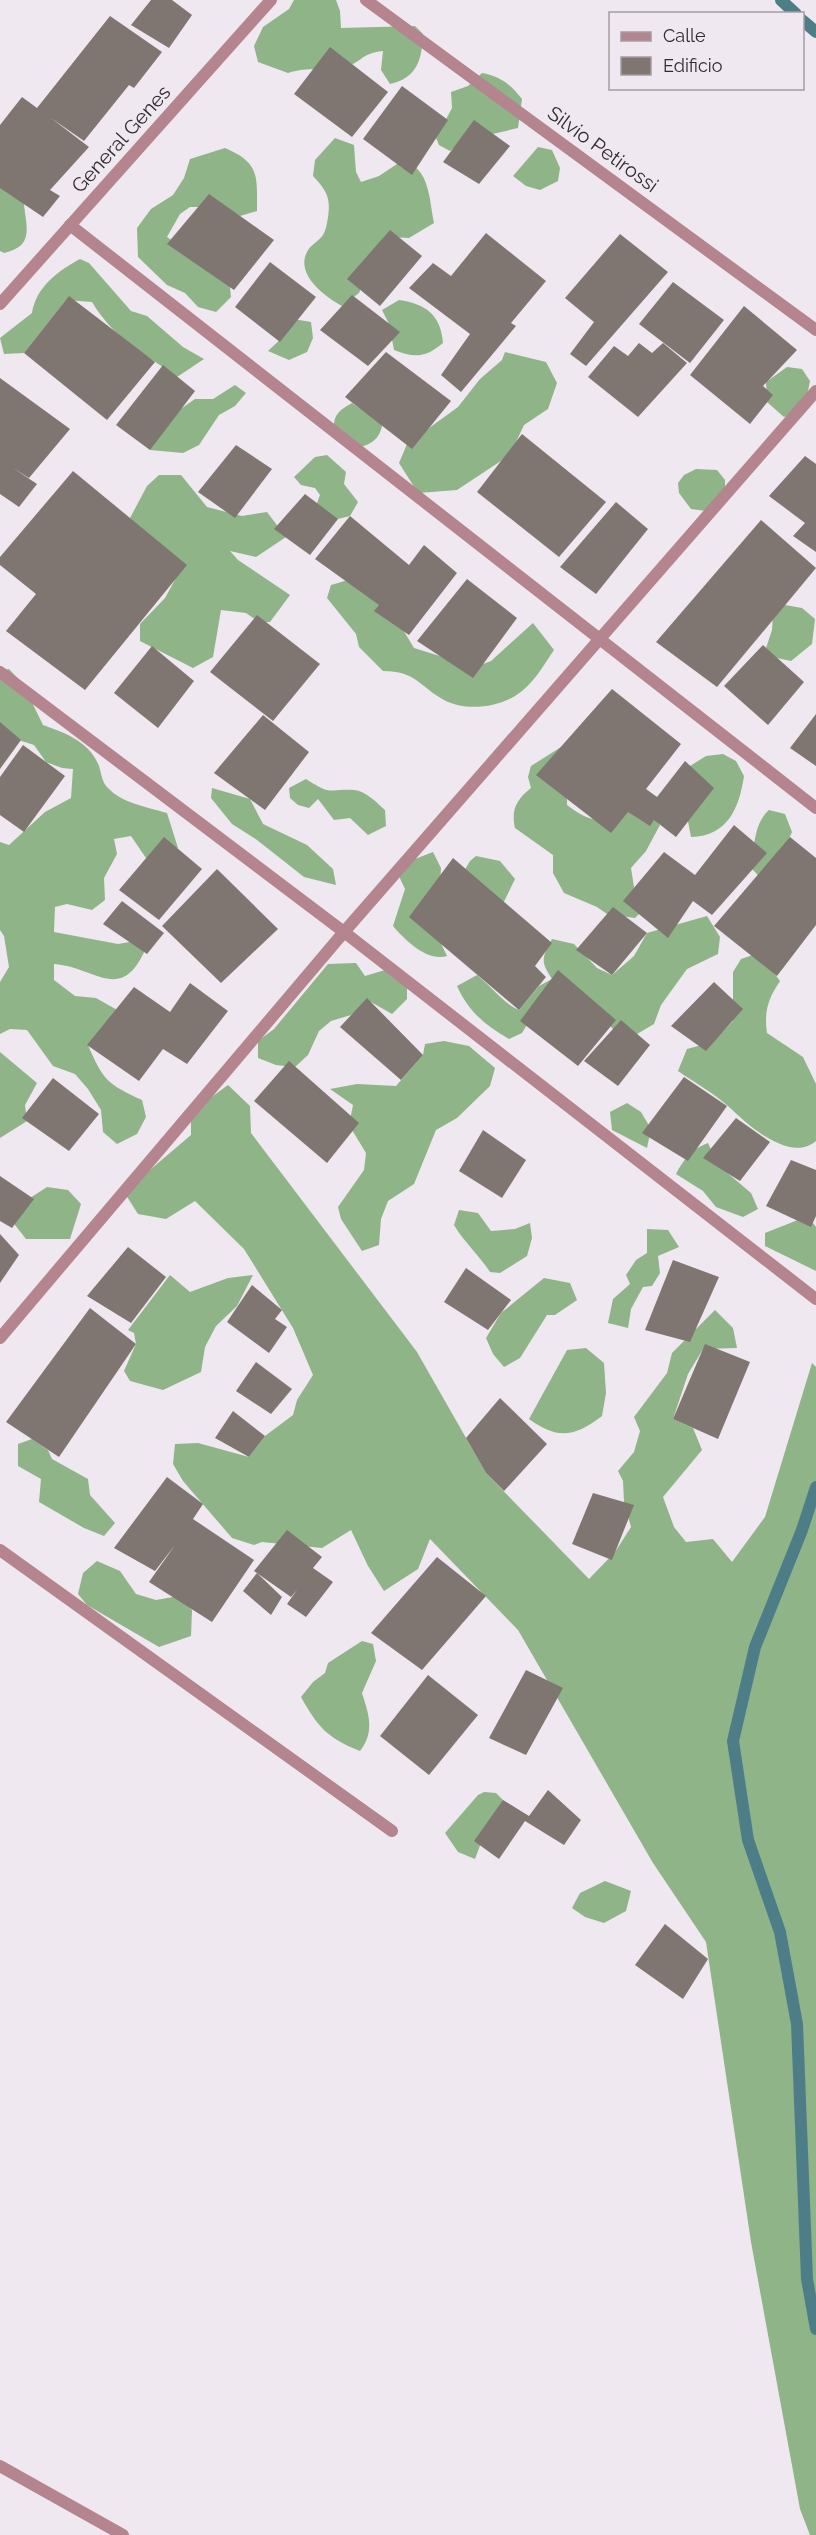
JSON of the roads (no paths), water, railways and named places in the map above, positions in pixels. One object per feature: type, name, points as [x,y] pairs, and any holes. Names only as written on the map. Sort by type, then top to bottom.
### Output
[{"type":"street","name":"General Genes","points":[[0,304],[271,0]]},
{"type":"street","name":"Silvio Petirossi","points":[[366,0],[816,330]]},
{"type":"street","points":[[70,225],[816,808]]},
{"type":"street","points":[[0,1338],[345,932],[816,392]]},
{"type":"street","points":[[0,672],[345,932],[816,1299]]},
{"type":"street","points":[[0,1550],[392,1831]]},
{"type":"street","points":[[0,2466],[123,2535]]},
{"type":"waterway","points":[[781,0],[794,12]]},
{"type":"waterway","points":[[804,22],[816,32]]},
{"type":"waterway","points":[[816,1487],[802,1530],[755,1647],[733,1741],[748,1840],[780,1932],[797,2024],[807,2279],[816,2329]]}]
